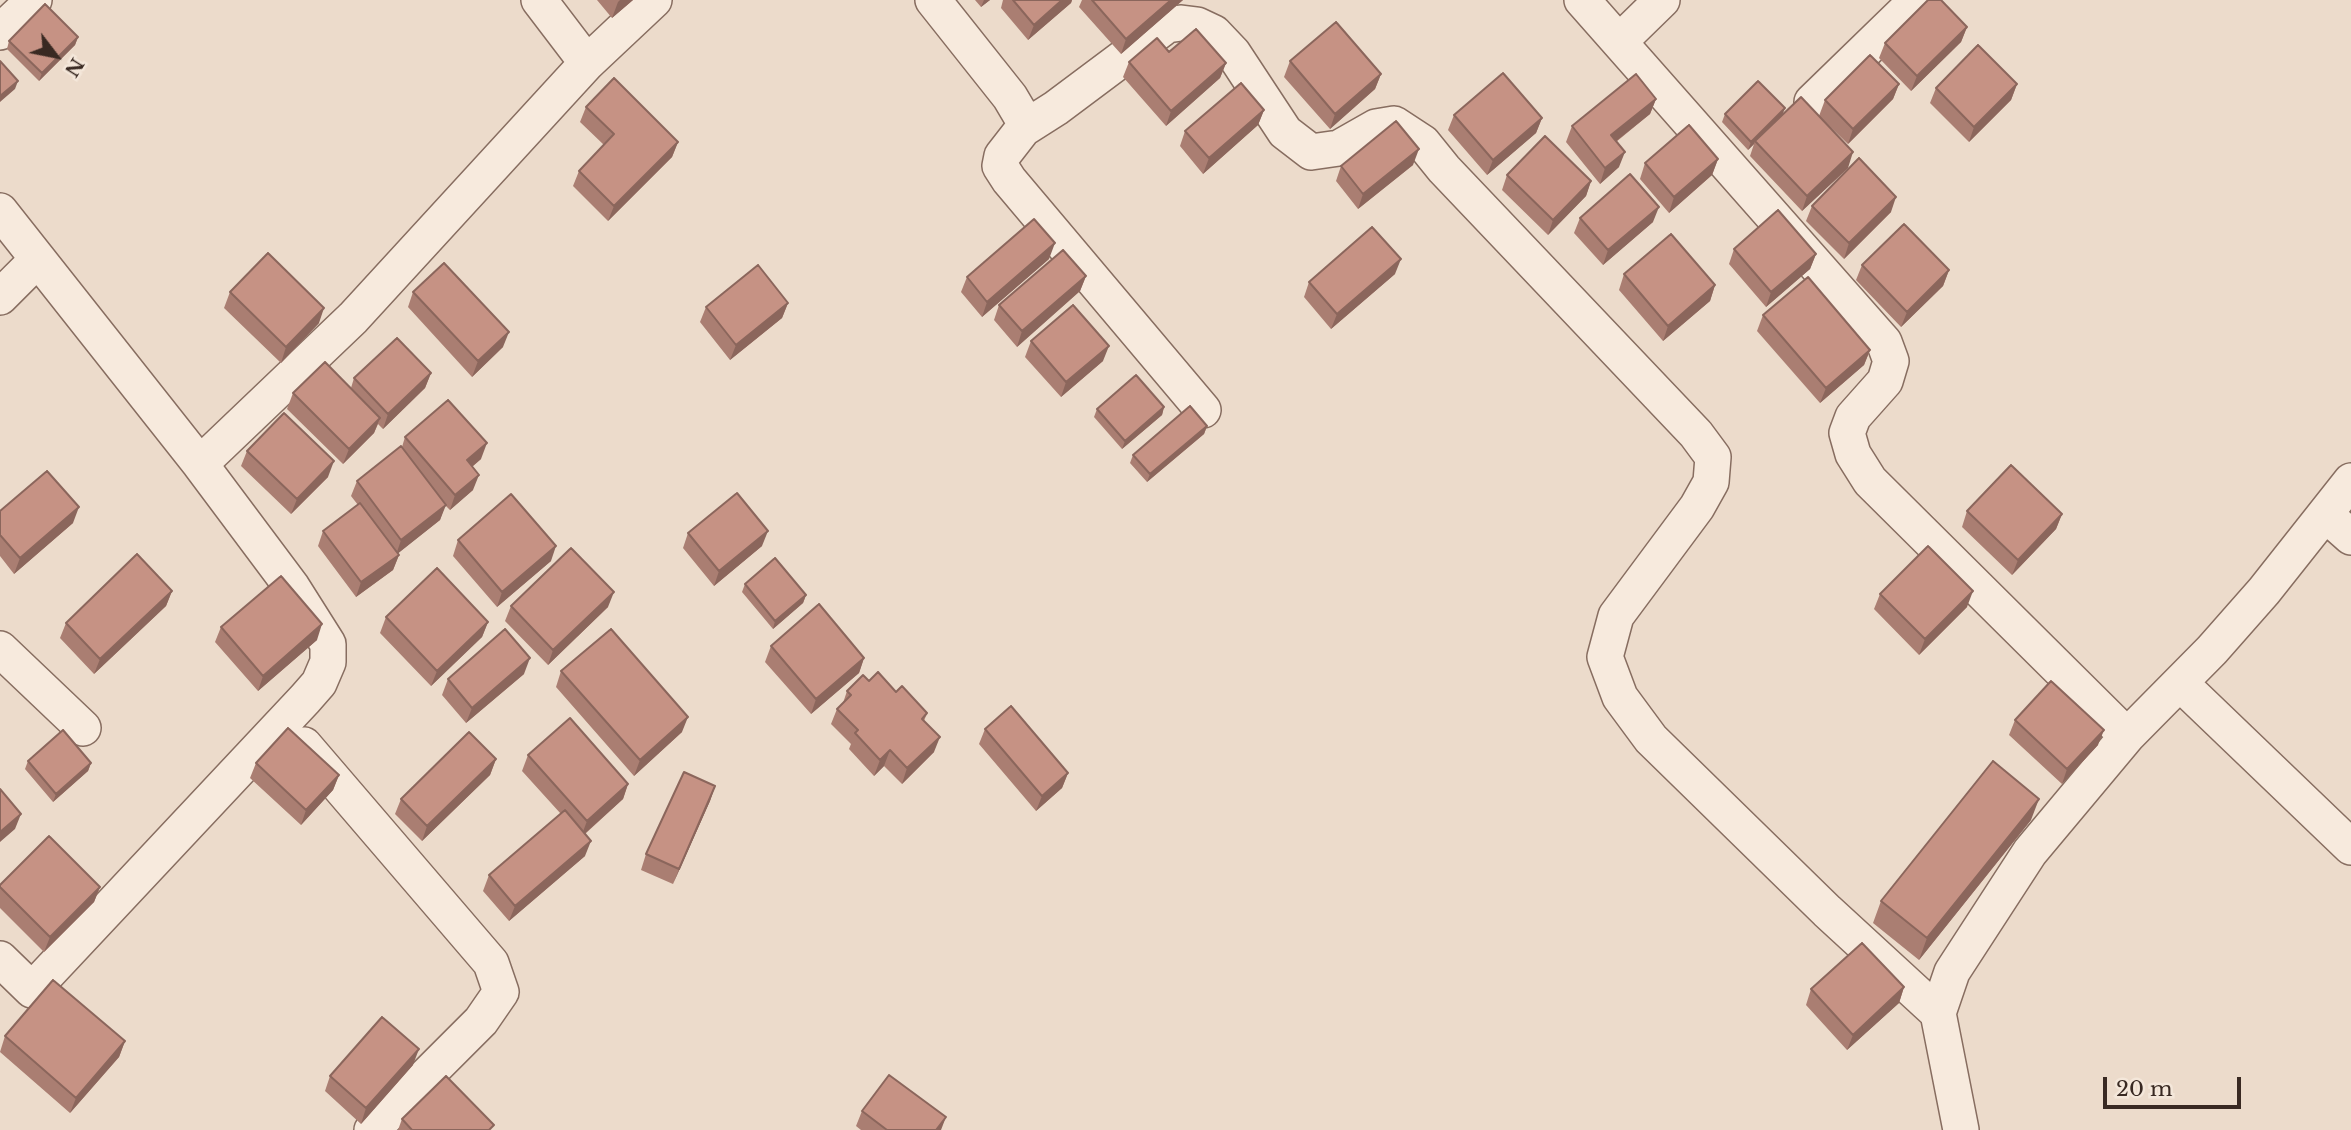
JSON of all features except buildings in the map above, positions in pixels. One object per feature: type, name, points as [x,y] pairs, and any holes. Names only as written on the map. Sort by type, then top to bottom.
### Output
[{"type":"street","points":[[0,32],[34,0]]},
{"type":"street","points":[[539,0],[587,63]]},
{"type":"street","points":[[200,464],[354,318],[587,63],[654,0]]},
{"type":"street","points":[[933,0],[1010,97],[1023,119],[1023,129]]},
{"type":"street","points":[[1582,0],[1884,342],[1891,361],[1885,381],[1853,417],[1847,433],[1853,454],[1870,481],[2127,736]]},
{"type":"street","points":[[1620,41],[1662,0]]},
{"type":"street","points":[[1812,102],[1917,0]]},
{"type":"street","points":[[1203,411],[1000,166],[1002,156],[1023,129],[1056,108],[1167,25],[1181,23],[1197,25],[1214,33],[1233,53],[1285,132],[1297,145],[1311,152],[1339,148],[1376,127],[1394,124],[1423,143],[1444,169],[1696,434],[1713,457],[1711,482],[1697,507],[1616,617],[1605,657],[1620,698],[1651,740],[1826,911],[1938,1013]]},
{"type":"street","points":[[0,211],[200,464],[292,587],[328,644],[328,662],[319,683],[32,990],[0,959]]},
{"type":"street","points":[[0,297],[38,259]]},
{"type":"street","points":[[1961,1130],[1938,1013],[1952,972],[2030,852],[2127,736],[2180,683],[2264,591],[2351,481]]},
{"type":"street","points":[[2325,514],[2351,537]]},
{"type":"street","points":[[0,649],[83,728]]},
{"type":"street","points":[[2180,683],[2351,847]]},
{"type":"street","points":[[284,721],[491,963],[501,992],[481,1021],[372,1130]]}]
